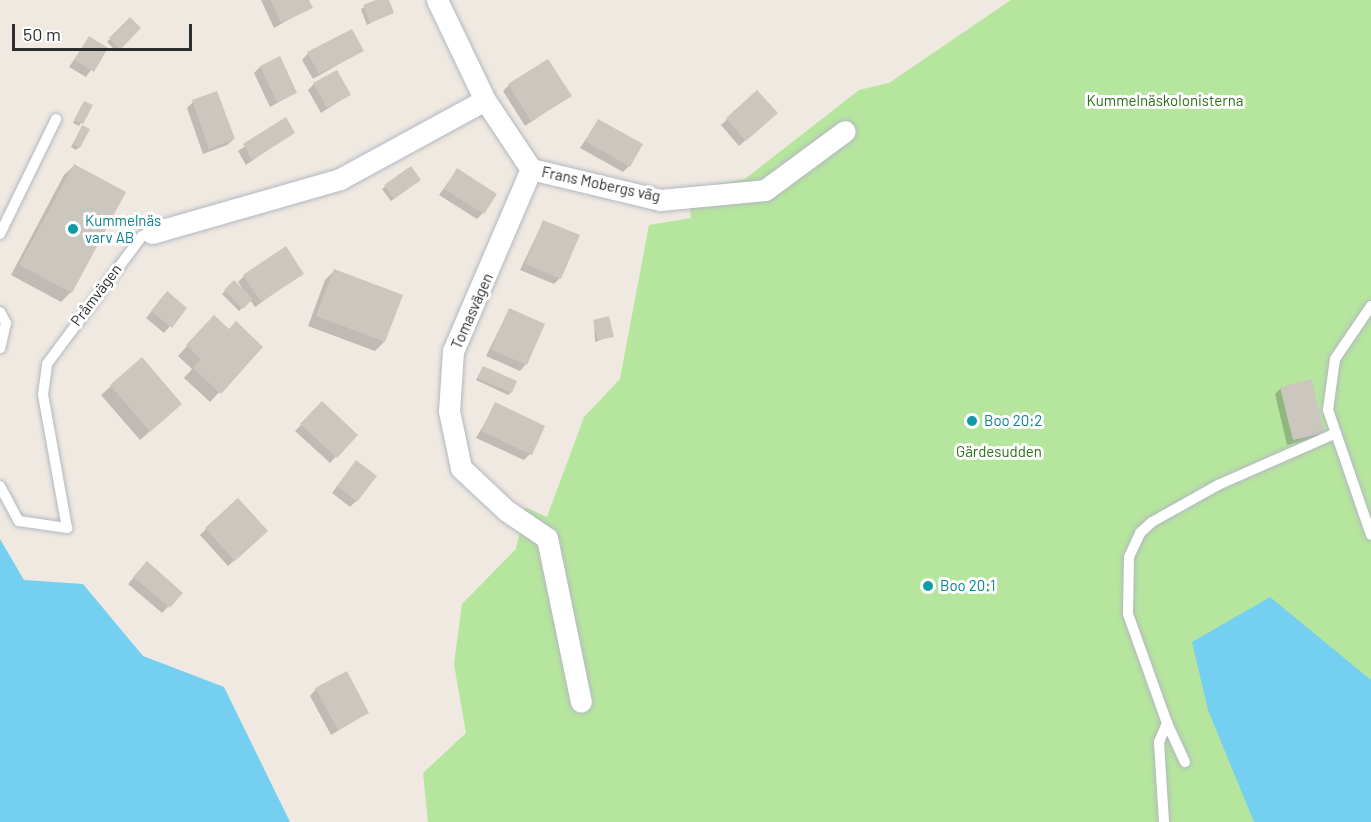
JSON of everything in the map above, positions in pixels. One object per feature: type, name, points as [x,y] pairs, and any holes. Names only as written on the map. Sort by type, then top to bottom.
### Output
[{"type":"street","name":"Frans Mobergs väg","points":[[437,0],[485,100],[531,169],[660,200],[765,190],[845,131]]},
{"type":"street","name":"Pråmvägen","points":[[152,233],[340,179],[485,100]]},
{"type":"street","name":"Tomasvägen","points":[[531,169],[453,351],[449,411],[461,468],[507,511],[547,537],[581,702]]},
{"type":"lane","points":[[0,234],[56,119]]},
{"type":"lane","name":"Pråmvägen","points":[[0,486],[19,521],[66,528],[44,394],[47,364],[142,236],[152,233]]},
{"type":"lane","points":[[1371,306],[1335,359],[1328,410],[1334,434],[1371,535]]},
{"type":"lane","points":[[0,312],[6,323],[0,348]]},
{"type":"lane","points":[[1185,762],[1167,723],[1128,614],[1128,557],[1140,533],[1218,485],[1334,434]]},
{"type":"lane","points":[[1164,822],[1159,742],[1167,723]]},
{"type":"green space","name":"Gärdesudden","points":[[1011,0],[1371,0],[1371,822],[428,822],[423,773],[466,733],[454,664],[462,604],[516,549],[525,507],[547,517],[584,417],[620,379],[649,225],[691,218],[688,189],[745,179],[859,90],[889,83]]},
{"type":"water","points":[[0,539],[24,580],[83,584],[143,656],[224,687],[290,822],[0,822]]},
{"type":"water","points":[[1270,597],[1371,680],[1371,822],[1254,822],[1208,710],[1192,642]]},
{"type":"building","points":[[270,0],[309,0],[313,8],[281,23]]},
{"type":"building","points":[[376,0],[389,0],[394,13],[370,23],[363,5]]},
{"type":"building","points":[[130,17],[141,28],[120,50],[109,38]]},
{"type":"building","points":[[352,29],[364,51],[319,74],[307,52]]},
{"type":"building","points":[[89,36],[108,48],[94,72],[74,60]]},
{"type":"building","points":[[280,56],[297,93],[277,102],[260,66]]},
{"type":"building","points":[[548,59],[572,96],[531,121],[508,84]]},
{"type":"building","points":[[337,70],[351,95],[327,108],[313,83]]},
{"type":"building","points":[[757,90],[778,113],[746,141],[726,118]]},
{"type":"building","points":[[217,91],[235,139],[209,149],[192,100]]},
{"type":"building","points":[[84,101],[93,105],[83,124],[74,120]]},
{"type":"building","points":[[286,117],[295,133],[252,160],[243,144]]},
{"type":"building","points":[[598,119],[643,144],[630,167],[585,141]]},
{"type":"building","points":[[82,125],[90,129],[80,148],[73,144]]},
{"type":"building","name":"Kummelnäs varv AB","points":[[74,164],[126,192],[72,293],[19,265]]},
{"type":"building","points":[[411,166],[421,180],[394,199],[384,185]]},
{"type":"building","points":[[457,168],[497,194],[484,214],[444,189]]},
{"type":"building","points":[[543,220],[580,235],[561,279],[525,264]]},
{"type":"building","points":[[286,246],[304,274],[261,302],[243,275]]},
{"type":"building","points":[[334,269],[403,295],[385,342],[316,316]]},
{"type":"building","points":[[234,280],[253,299],[243,309],[224,290]]},
{"type":"building","points":[[167,291],[187,308],[172,328],[151,311]]},
{"type":"building","points":[[509,308],[545,324],[527,365],[491,350]]},
{"type":"building","points":[[214,315],[229,329],[236,321],[263,347],[221,394],[193,368],[201,359],[186,345]]},
{"type":"building","points":[[609,316],[614,337],[598,340],[593,320]]},
{"type":"building","points":[[142,357],[182,404],[150,432],[110,385]]},
{"type":"building","points":[[483,366],[517,381],[512,393],[477,378]]},
{"type":"building","points":[[1312,379],[1324,433],[1293,440],[1280,387]]},
{"type":"building","points":[[322,401],[358,435],[337,458],[300,424]]},
{"type":"building","points":[[495,402],[545,426],[532,455],[481,431]]},
{"type":"building","points":[[356,460],[377,476],[357,502],[337,486]]},
{"type":"building","points":[[238,498],[268,531],[235,561],[205,528]]},
{"type":"building","points":[[147,561],[183,593],[170,608],[133,577]]},
{"type":"building","points":[[347,671],[369,713],[338,730],[315,688]]},
{"type":"place","name":"Kummelnäs varv AB","points":[[73,229]]},
{"type":"place","name":"Boo 20:2","points":[[972,421]]},
{"type":"place","name":"Boo 20:1","points":[[928,586]]},
{"type":"park label","name":"Kummelnäskolonisterna","points":[[1165,101]]}]
